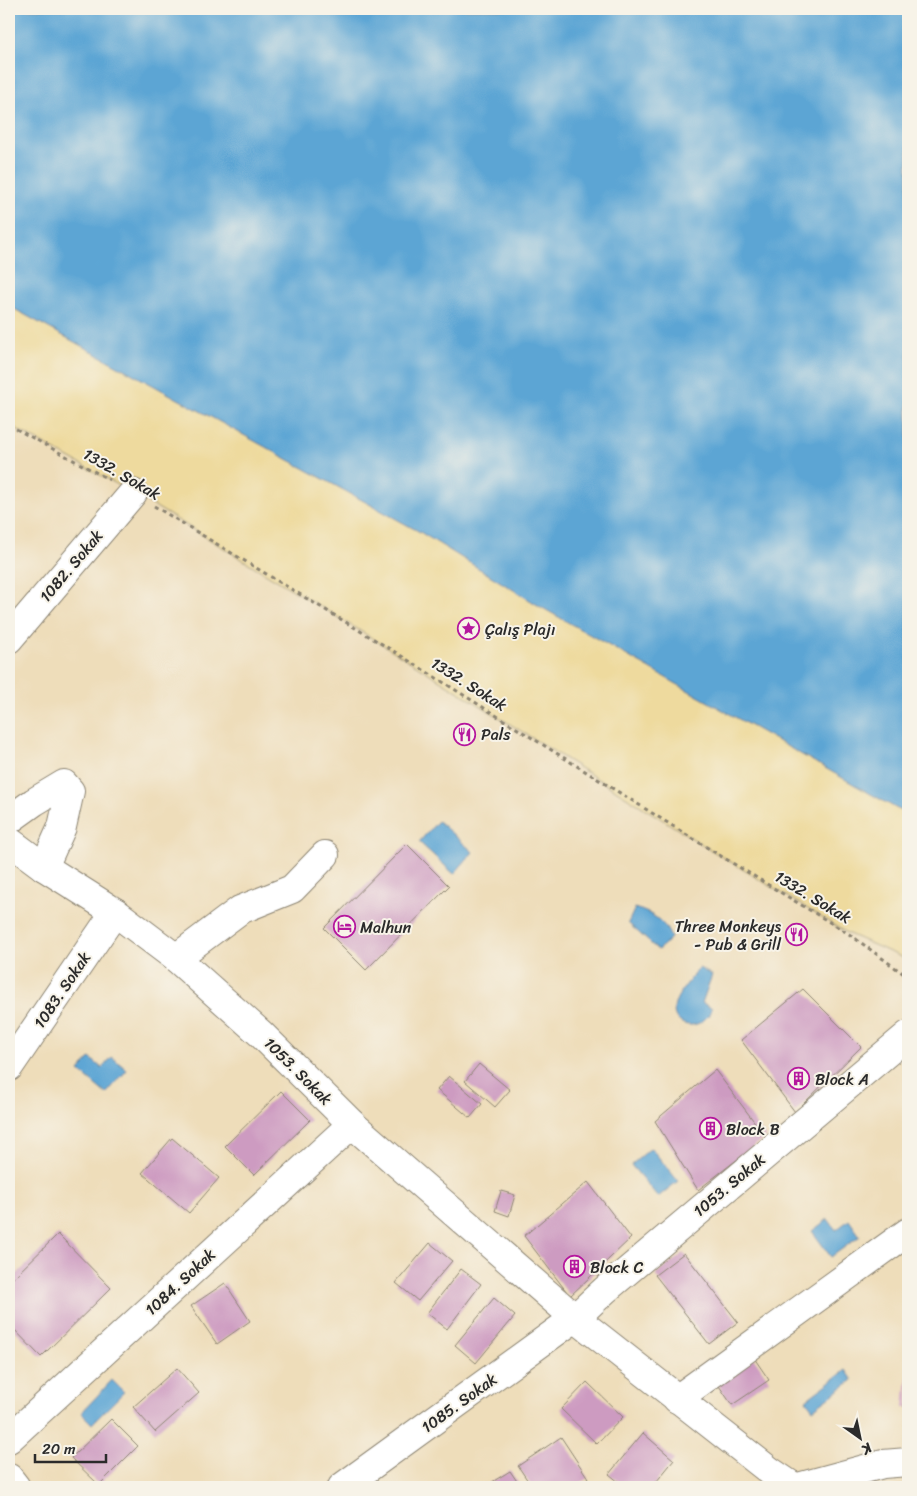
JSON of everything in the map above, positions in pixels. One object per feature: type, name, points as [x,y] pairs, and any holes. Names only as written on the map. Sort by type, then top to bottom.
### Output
[{"type":"street","name":"1082. Sokak","points":[[9,639],[133,493]]},
{"type":"street","points":[[9,820],[64,784],[70,791],[62,827],[44,867]]},
{"type":"street","name":"1053. Sokak","points":[[9,841],[44,867],[115,912],[176,958],[261,1034],[352,1124],[575,1318],[770,1471],[794,1487]]},
{"type":"street","points":[[176,958],[240,910],[292,889],[325,855]]},
{"type":"street","name":"1083. Sokak","points":[[9,1067],[115,912]]},
{"type":"street","name":"1053. Sokak","points":[[575,1318],[908,1034]]},
{"type":"street","name":"1084. Sokak","points":[[9,1439],[352,1124]]},
{"type":"street","points":[[677,1399],[908,1232]]},
{"type":"street","name":"1085. Sokak","points":[[342,1487],[575,1318]]},
{"type":"street","points":[[798,1487],[883,1464],[908,1462]]},
{"type":"street","points":[[9,1478],[16,1487]]},
{"type":"path","name":"1332. Sokak","points":[[9,425],[133,493],[403,657],[849,934],[908,977]]},
{"type":"sand","name":"Çalış Plajı","points":[[9,306],[420,532],[541,607],[908,815],[908,960],[849,934],[395,652],[133,493],[9,425]]},
{"type":"water","points":[[9,9],[908,9],[908,815],[541,607],[420,532],[9,306]]},
{"type":"water","points":[[438,821],[473,852],[454,874],[419,842]]},
{"type":"water","points":[[635,908],[657,918],[668,932],[671,938],[658,950],[628,923]]},
{"type":"water","points":[[699,968],[712,975],[702,1003],[712,1008],[708,1016],[701,1022],[695,1025],[683,1024],[675,1017],[676,1000]]},
{"type":"water","points":[[112,1057],[127,1070],[106,1094],[79,1071],[90,1058],[102,1068]]},
{"type":"water","points":[[651,1148],[678,1181],[658,1197],[631,1165]]},
{"type":"water","points":[[828,1219],[836,1230],[849,1220],[860,1236],[831,1257],[812,1231]]},
{"type":"water","points":[[846,1370],[853,1380],[813,1409],[806,1400]]},
{"type":"water","points":[[112,1380],[124,1392],[92,1424],[81,1413]]},
{"type":"building","points":[[407,844],[449,886],[366,970],[324,928]]},
{"type":"building","name":"Block A","points":[[803,989],[861,1047],[795,1112],[741,1040]]},
{"type":"building","points":[[479,1064],[510,1090],[495,1107],[465,1081]]},
{"type":"building","name":"Block B","points":[[715,1070],[766,1137],[698,1190],[655,1121]]},
{"type":"building","points":[[449,1076],[482,1104],[470,1118],[437,1090]]},
{"type":"building","points":[[281,1091],[310,1120],[254,1175],[225,1146]]},
{"type":"building","points":[[172,1138],[219,1178],[189,1213],[142,1173]]},
{"type":"building","name":"Block C","points":[[588,1182],[631,1238],[570,1296],[524,1236]]},
{"type":"building","points":[[501,1191],[515,1195],[509,1216],[495,1211]]},
{"type":"building","points":[[58,1234],[111,1288],[41,1357],[9,1324],[9,1282]]},
{"type":"building","points":[[430,1243],[452,1261],[418,1301],[396,1283]]},
{"type":"building","points":[[684,1253],[738,1322],[709,1344],[655,1275]]},
{"type":"building","points":[[461,1269],[481,1284],[447,1329],[427,1313]]},
{"type":"building","points":[[225,1283],[250,1321],[217,1344],[191,1306]]},
{"type":"building","points":[[494,1298],[515,1316],[476,1363],[455,1345]]},
{"type":"building","points":[[752,1355],[769,1380],[732,1405],[715,1380]]},
{"type":"building","points":[[177,1368],[199,1393],[155,1432],[133,1407]]},
{"type":"building","points":[[907,1378],[908,1407],[904,1407]]},
{"type":"building","points":[[587,1382],[623,1417],[597,1444],[561,1409]]},
{"type":"building","points":[[111,1419],[138,1446],[99,1485],[71,1458]]},
{"type":"building","points":[[643,1433],[674,1460],[652,1487],[625,1487],[609,1474]]},
{"type":"building","points":[[561,1437],[588,1478],[574,1487],[532,1487],[518,1466]]},
{"type":"building","points":[[510,1471],[521,1487],[484,1487]]},
{"type":"place","name":"Çalış Plajı","points":[[469,629]]},
{"type":"place","name":"Pals","points":[[465,734]]},
{"type":"place","name":"Malhun","points":[[344,927]]},
{"type":"place","name":"Three Monkeys - Pub & Grill","points":[[797,935]]},
{"type":"place","name":"Block A","points":[[799,1079]]},
{"type":"place","name":"Block B","points":[[710,1129]]},
{"type":"place","name":"Block C","points":[[574,1267]]}]
